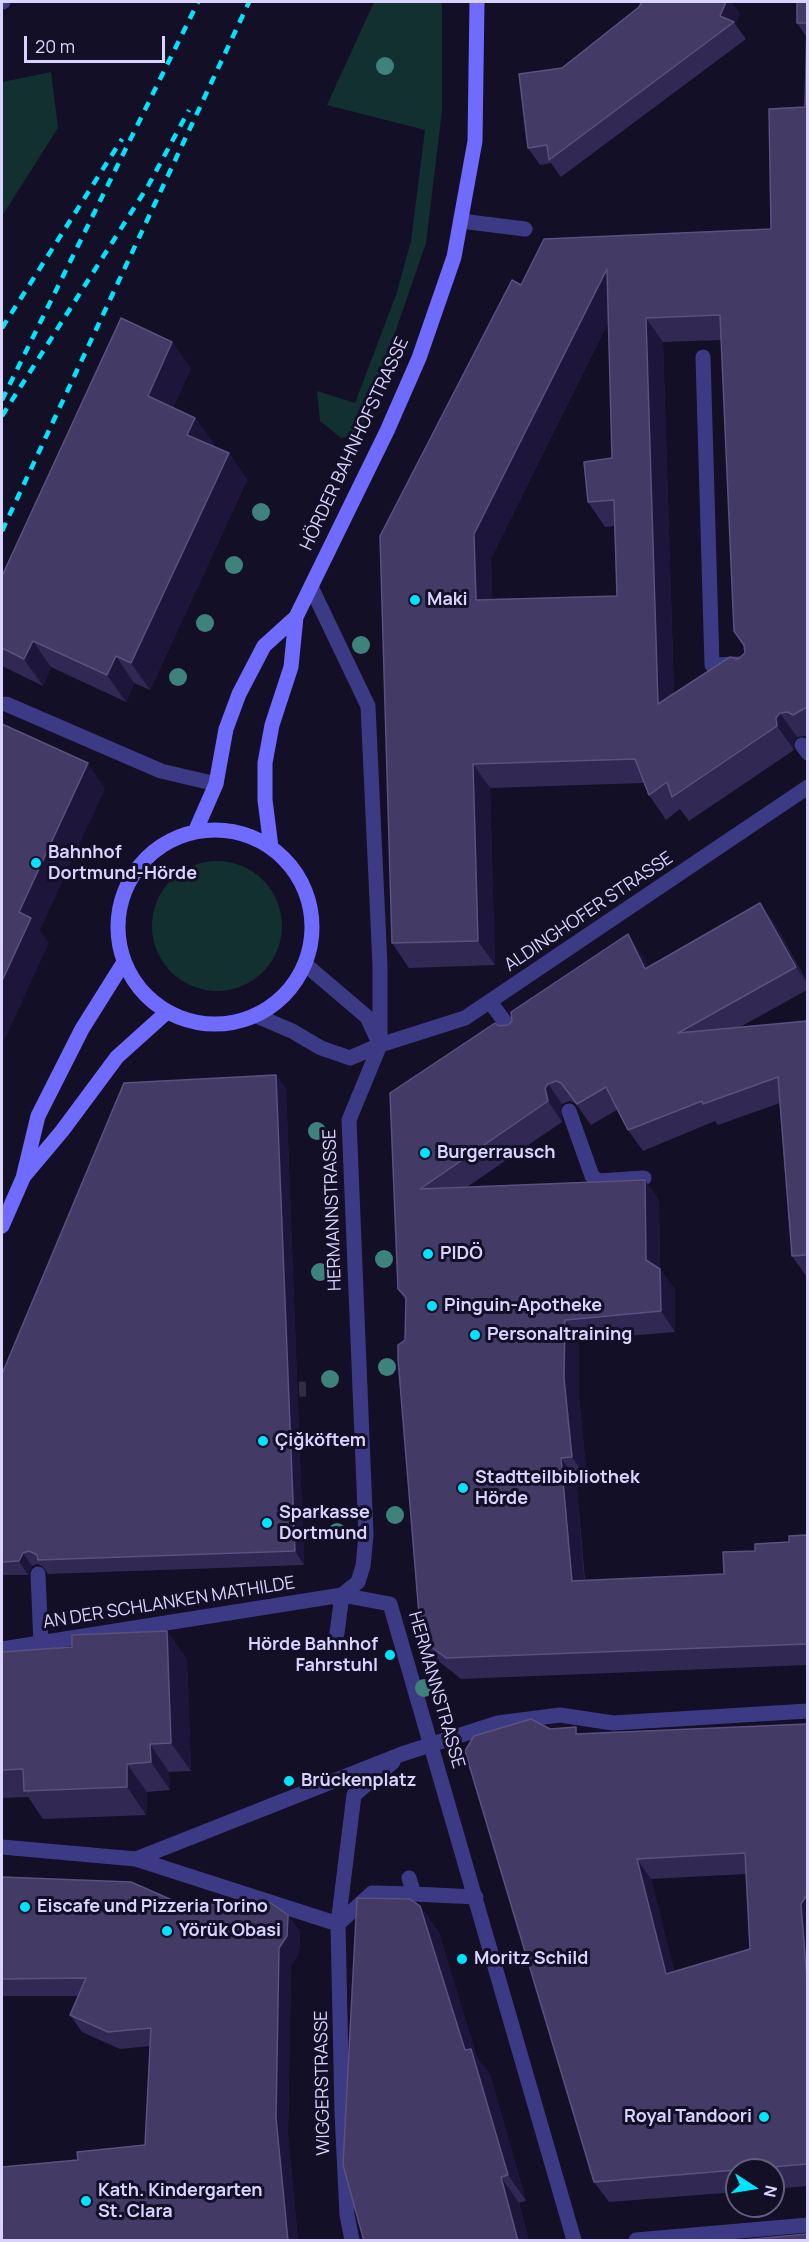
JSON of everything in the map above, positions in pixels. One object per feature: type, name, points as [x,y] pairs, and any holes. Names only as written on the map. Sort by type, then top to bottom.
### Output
[{"type":"main road","name":"HÖRDER BAHNHOFSTRASSE","points":[[271,847],[265,800],[265,763],[272,725],[291,667],[296,617],[387,431],[418,358],[454,257],[475,141],[477,2]]},
{"type":"main road","name":"HÖRDER BAHNHOFSTRASSE","points":[[195,832],[216,784],[226,729],[239,694],[264,646],[296,617]]},
{"type":"main road","points":[[222,830],[250,835],[271,847],[288,862],[302,882],[309,902],[313,923],[312,944],[306,964],[286,994],[257,1016],[226,1025],[194,1023],[167,1012],[138,987],[124,962],[117,928],[123,893],[131,878],[154,851],[169,841],[195,832],[222,830]]},
{"type":"main road","points":[[2,1226],[23,1178],[38,1116],[82,1029],[124,962]]},
{"type":"main road","points":[[23,1178],[62,1131],[117,1057],[167,1012]]},
{"type":"street","points":[[461,221],[525,229]]},
{"type":"street","points":[[703,357],[712,665],[745,663],[753,674]]},
{"type":"street","points":[[311,587],[368,706],[380,966],[380,1045]]},
{"type":"street","points":[[6,704],[160,771],[216,784]]},
{"type":"street","name":"ALDINGHOFER STRASSE","points":[[257,1016],[292,1031],[321,1048],[350,1058],[380,1045],[465,1017],[807,787]]},
{"type":"street","points":[[306,964],[367,1017],[380,1045]]},
{"type":"street","points":[[490,1002],[517,1038]]},
{"type":"street","name":"HERMANNSTRASSE","points":[[342,1595],[358,1582],[363,1566],[366,1535],[349,1120],[380,1045]]},
{"type":"street","points":[[569,1111],[592,1176],[598,1181],[644,1178]]},
{"type":"street","points":[[38,1574],[41,1644]]},
{"type":"street","points":[[337,1633],[342,1595]]},
{"type":"street","name":"HERMANNSTRASSE","points":[[342,1595],[390,1604],[433,1746],[574,2241]]},
{"type":"street","name":"AN DER SCHLANKEN MATHILDE","points":[[2,1649],[342,1595]]},
{"type":"street","points":[[136,1858],[402,1754],[433,1746],[498,1723],[560,1716],[613,1723],[807,1711]]},
{"type":"street","name":"WIGGERSTRASSE","points":[[352,2241],[347,2215],[342,2113],[342,2021],[338,1924],[354,1795],[402,1754]]},
{"type":"street","points":[[2,1847],[136,1858],[338,1924],[372,1893],[476,1897]]},
{"type":"street","points":[[409,1878],[414,1894]]},
{"type":"street","points":[[636,2241],[807,2225]]},
{"type":"green space","points":[[374,2],[442,2],[442,111],[426,243],[360,434],[341,438],[320,421],[317,391],[355,403],[396,295],[411,241],[425,130],[327,105]]},
{"type":"green space","points":[[51,72],[58,128],[2,216],[2,82]]},
{"type":"green space","points":[[217,861],[242,866],[263,880],[277,901],[282,926],[277,951],[263,972],[242,986],[217,991],[192,986],[171,972],[157,951],[152,926],[157,901],[171,880],[192,866]]},
{"type":"building","points":[[642,2],[726,2],[720,16],[734,22],[549,160],[547,145],[528,148],[519,74],[562,68],[639,7]]},
{"type":"building","points":[[797,2],[807,2],[807,23],[797,23]]},
{"type":"building","points":[[807,23],[807,707],[793,715],[788,712],[780,713],[776,718],[777,726],[672,797],[667,782],[649,795],[635,759],[473,764],[478,941],[392,943],[380,536],[512,280],[521,285],[544,239],[771,229],[769,109],[805,107]],"holes":[[[607,269],[612,458],[584,462],[588,502],[614,500],[617,596],[476,600],[474,534]],[[720,315],[734,631],[744,645],[745,653],[738,659],[730,657],[658,704],[646,318]]]},
{"type":"building","points":[[121,318],[172,342],[148,396],[195,418],[187,435],[229,453],[131,663],[116,656],[107,675],[33,641],[24,659],[2,648],[2,576]]},
{"type":"building","points":[[2,724],[88,763],[19,912],[31,918],[2,981]]},
{"type":"building","points":[[760,903],[796,967],[678,1033],[807,1021],[807,1255],[792,1256],[778,1077],[703,1104],[702,1101],[628,1130],[606,1087],[577,1104],[561,1083],[556,1081],[545,1088],[548,1101],[420,1189],[645,1180],[646,1260],[660,1269],[661,1311],[565,1320],[564,1378],[572,1457],[561,1458],[572,1581],[724,1574],[723,1552],[755,1551],[755,1544],[789,1542],[789,1536],[807,1535],[807,1644],[446,1658],[421,1639],[398,1359],[398,1345],[405,1340],[406,1297],[398,1289],[390,1093],[495,1023],[499,1026],[508,1025],[512,1021],[511,1012],[628,934],[645,969]]},
{"type":"building","points":[[276,1075],[295,1551],[38,1560],[37,1555],[29,1551],[23,1553],[19,1561],[2,1562],[2,1374],[124,1083]]},
{"type":"building","points":[[167,1631],[171,1743],[150,1744],[151,1762],[127,1764],[127,1787],[24,1791],[23,1769],[2,1770],[2,1652],[72,1647],[72,1635]]},
{"type":"building","points":[[531,1719],[550,1729],[576,1727],[576,1734],[807,1724],[807,1895],[801,1904],[807,1981],[807,2164],[785,2166],[785,2158],[725,2158],[725,2171],[594,2182],[465,1751],[474,1736]],"holes":[[[745,1853],[750,1949],[666,1974],[637,1859]]]},
{"type":"building","points":[[2,1877],[131,1882],[181,1904],[271,1903],[288,1915],[287,1936],[279,1948],[276,2118],[288,2241],[2,2241],[2,2167],[78,2160],[77,2152],[145,2145],[151,2028],[108,2032],[70,2015],[86,1978],[2,1979]]},
{"type":"building","points":[[357,1898],[410,1899],[420,1906],[465,2050],[471,2049],[508,2175],[501,2177],[518,2241],[364,2241],[343,2165]]},
{"type":"building","points":[[807,2234],[807,2241],[732,2241]]},
{"type":"tunnel","points":[[276,1390],[306,1389]]},
{"type":"railway","points":[[2,400],[198,2]]},
{"type":"railway","points":[[2,531],[249,2]]},
{"type":"railway","points":[[2,416],[148,186],[189,110]]},
{"type":"railway","points":[[2,328],[122,139]]},
{"type":"place","name":"Maki","points":[[415,600]]},
{"type":"place","name":"Bahnhof Dortmund-Hörde","points":[[36,863]]},
{"type":"place","name":"Burgerrausch","points":[[425,1153]]},
{"type":"place","name":"PIDÖ","points":[[428,1254]]},
{"type":"place","name":"Pinguin-Apotheke","points":[[432,1306]]},
{"type":"place","name":"Personaltraining","points":[[475,1335]]},
{"type":"place","name":"Çiğköftem","points":[[263,1441]]},
{"type":"place","name":"Stadtteilbibliothek Hörde","points":[[463,1488]]},
{"type":"place","name":"Sparkasse Dortmund","points":[[267,1523]]},
{"type":"place","name":"Hörde Bahnhof Fahrstuhl","points":[[390,1655]]},
{"type":"place","name":"Brückenplatz","points":[[289,1781]]},
{"type":"place","name":"Eiscafe und Pizzeria Torino","points":[[25,1907]]},
{"type":"place","name":"Yörük Obasi","points":[[167,1931]]},
{"type":"place","name":"Moritz Schild","points":[[462,1959]]},
{"type":"place","name":"Royal Tandoori","points":[[764,2117]]},
{"type":"place","name":"Kath. Kindergarten St. Clara","points":[[86,2201]]}]
